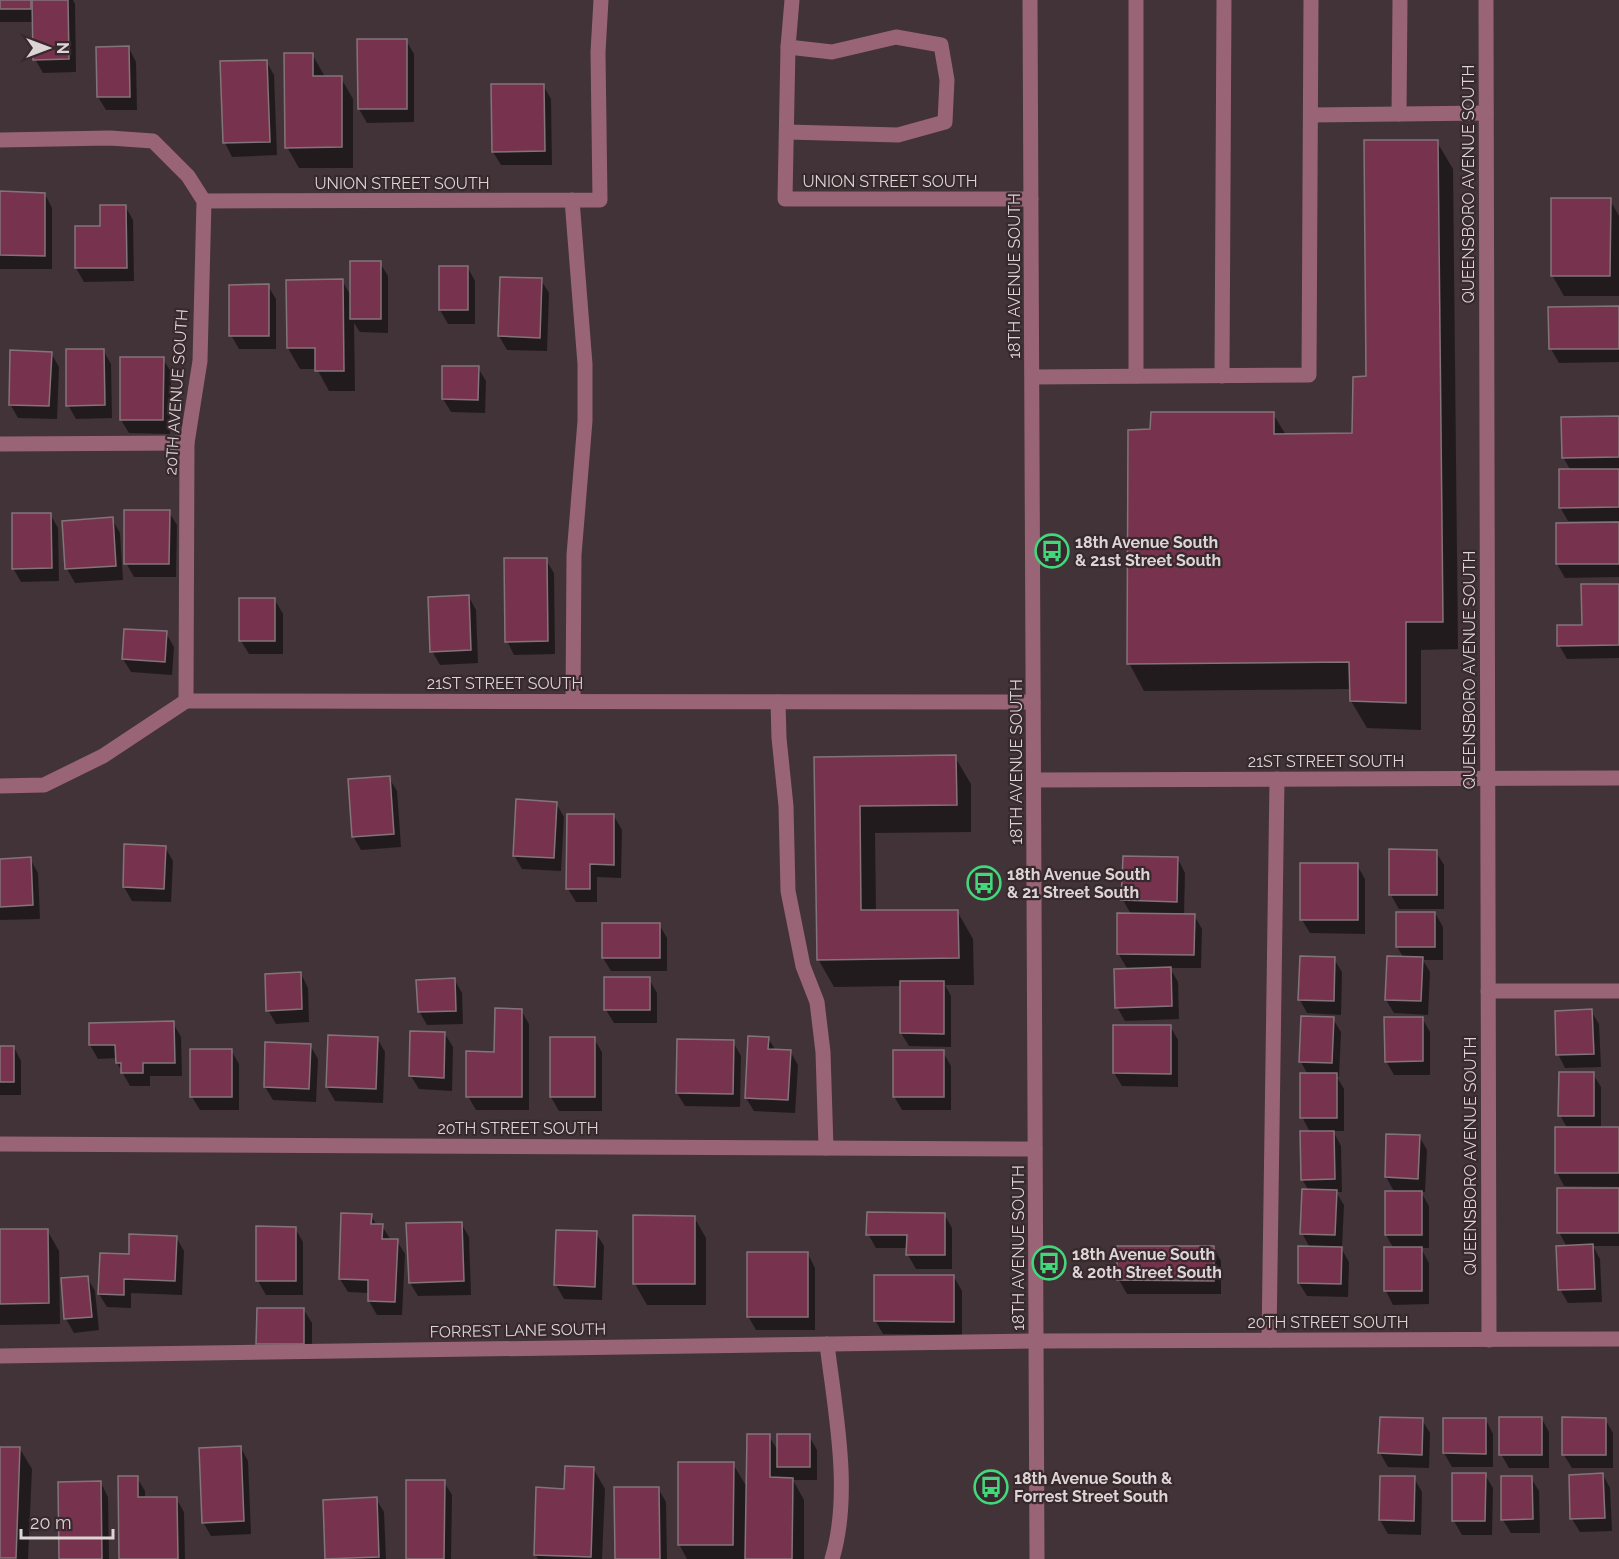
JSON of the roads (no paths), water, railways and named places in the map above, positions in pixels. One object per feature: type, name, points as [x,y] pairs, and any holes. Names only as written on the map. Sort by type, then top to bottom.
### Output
[{"type":"street","name":"UNION STREET SOUTH","points":[[204,201],[600,200],[598,52],[601,0]]},
{"type":"street","points":[[788,47],[832,52],[896,37],[941,45],[947,80],[945,122],[898,135],[786,132],[788,47],[792,0]]},
{"type":"street","name":"18TH AVENUE SOUTH","points":[[1030,0],[1037,1559]]},
{"type":"street","points":[[1136,0],[1136,376]]},
{"type":"street","points":[[1222,376],[1224,0]]},
{"type":"street","points":[[1033,376],[1309,375],[1311,0]]},
{"type":"street","points":[[1399,114],[1400,0]]},
{"type":"street","name":"QUEENSBORO AVENUE SOUTH","points":[[1486,0],[1489,1340]]},
{"type":"street","points":[[1311,115],[1486,112]]},
{"type":"street","name":"UNION STREET SOUTH","points":[[786,132],[785,200],[1031,199]]},
{"type":"street","points":[[0,140],[110,138],[153,141],[188,176],[204,201]]},
{"type":"street","points":[[572,200],[585,364],[585,421],[574,555],[573,701]]},
{"type":"street","name":"20TH AVENUE SOUTH","points":[[186,701],[188,443],[200,361],[204,201]]},
{"type":"street","points":[[0,444],[188,443]]},
{"type":"street","points":[[0,786],[44,785],[103,756],[186,701]]},
{"type":"street","name":"21ST STREET SOUTH","points":[[186,701],[1033,702]]},
{"type":"street","points":[[778,702],[786,806],[788,891],[803,966],[817,1002],[823,1052],[826,1148]]},
{"type":"street","name":"21ST STREET SOUTH","points":[[1034,780],[1619,778]]},
{"type":"street","points":[[1269,1340],[1277,779]]},
{"type":"street","points":[[1488,992],[1619,991]]},
{"type":"street","name":"20TH STREET SOUTH","points":[[0,1144],[1035,1149]]},
{"type":"street","name":"20TH STREET SOUTH","points":[[1036,1341],[1619,1340]]},
{"type":"street","name":"FORREST LANE SOUTH","points":[[0,1356],[1036,1341]]},
{"type":"street","points":[[827,1344],[840,1449],[840,1511],[832,1559]]},
{"type":"place","name":"18th Avenue South & 21st Street South","points":[[1052,551]]},
{"type":"place","name":"18th Avenue South & 21 Street South","points":[[984,883]]},
{"type":"place","name":"18th Avenue South & 20th Street South","points":[[1049,1263]]},
{"type":"place","name":"18th Avenue South & Forrest Street South","points":[[991,1487]]}]
